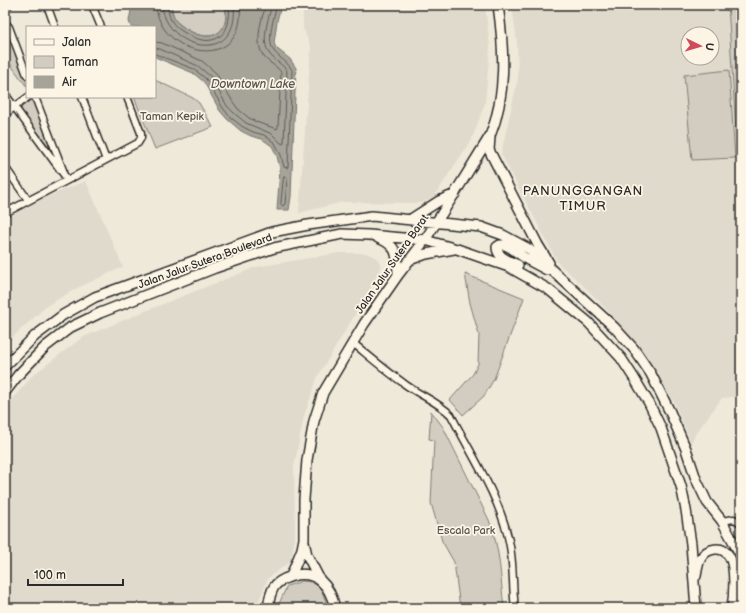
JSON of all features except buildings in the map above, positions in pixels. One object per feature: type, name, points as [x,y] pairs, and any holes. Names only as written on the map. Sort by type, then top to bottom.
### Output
[{"type":"main road","name":"Jalan Jalur Sutera Barat","points":[[335,608],[329,591],[321,581],[307,555],[304,539],[304,498],[307,460],[314,421],[323,393],[352,343],[375,308],[425,240],[490,136],[499,110],[503,66],[503,40],[498,5]]},
{"type":"main road","points":[[490,136],[489,150],[538,245],[558,276]]},
{"type":"main road","points":[[411,219],[439,201],[455,193]]},
{"type":"main road","name":"Jalan Jalur Sutera Boulevard","points":[[5,365],[21,349],[63,315],[95,297],[272,232],[308,225],[372,216],[481,227],[503,235],[529,249],[614,327],[634,348],[651,374],[686,449],[696,479],[707,502],[722,521],[740,554],[741,559]]},
{"type":"main road","name":"Jalan Jalur Sutera Boulevard","points":[[5,392],[28,364],[45,347],[72,327],[100,313],[215,268],[274,248],[342,234],[425,240],[457,249],[509,267],[548,289],[588,322],[621,358],[649,403],[661,428],[681,486],[686,510],[696,608]]},
{"type":"main road","points":[[369,235],[389,242],[396,253],[398,276]]},
{"type":"main road","points":[[548,289],[520,266],[499,256],[497,248],[500,245],[505,245],[528,260],[558,276]]},
{"type":"main road","points":[[411,259],[426,254],[457,249]]},
{"type":"main road","name":"Jalan Jalur Sutera Barat","points":[[291,576],[302,549],[304,539]]},
{"type":"main road","points":[[694,583],[700,558],[708,551],[715,548],[723,550],[729,556],[732,566],[734,581],[732,608]]},
{"type":"main road","points":[[268,608],[274,586],[279,582],[291,576],[303,574],[313,576],[321,581]]},
{"type":"street","points":[[5,8],[9,5]]},
{"type":"street","points":[[47,5],[55,26]]},
{"type":"street","points":[[92,5],[101,26]]},
{"type":"street","points":[[5,22],[9,27],[26,72]]},
{"type":"street","points":[[5,94],[67,179]]},
{"type":"street","points":[[5,114],[27,98]]},
{"type":"street","points":[[35,98],[67,179]]},
{"type":"street","points":[[82,98],[106,160]]},
{"type":"street","points":[[5,213],[67,179],[138,143],[141,138],[141,133],[127,98]]},
{"type":"street","points":[[5,167],[28,200]]},
{"type":"street","points":[[352,343],[402,383],[430,398],[443,407],[451,416],[493,494],[502,519],[509,541],[515,608]]},
{"type":"street","points":[[722,521],[734,519],[741,523]]},
{"type":"shaded area","points":[[303,5],[485,5],[490,47],[485,103],[472,139],[433,198],[421,203],[343,202],[299,213],[311,47],[303,28]]},
{"type":"shaded area","points":[[512,5],[741,5],[741,396],[722,398],[696,433],[691,443],[674,402],[616,320],[589,291],[558,263],[501,154],[518,78],[517,42]]},
{"type":"shaded area","points":[[86,181],[123,267],[77,288],[48,305],[5,344],[5,220],[48,196]]},
{"type":"shaded area","points":[[339,253],[366,253],[377,258],[381,265],[362,303],[318,376],[304,416],[294,467],[295,536],[291,561],[268,578],[256,608],[5,608],[5,413],[14,397],[33,375],[83,337],[143,312],[256,267]]},
{"type":"green space","points":[[171,5],[225,5],[225,23],[222,29],[211,36],[196,34],[184,28],[175,20]]},
{"type":"green space","points":[[728,5],[741,5],[741,197],[740,197]]},
{"type":"green space","points":[[6,28],[26,86],[5,57]]},
{"type":"green space","points":[[729,70],[735,158],[692,160],[684,75]]},
{"type":"green space","name":"Taman Kepik","points":[[156,80],[193,98],[199,103],[213,127],[155,149],[134,98],[156,98]]},
{"type":"green space","points":[[29,100],[34,102],[51,148],[21,111],[22,106]]},
{"type":"green space","points":[[465,274],[524,298],[494,379],[484,396],[463,415],[450,400],[473,374],[478,364],[479,335],[470,303]]},
{"type":"green space","name":"Escala Park","points":[[431,411],[443,427],[489,520],[496,542],[500,564],[504,608],[460,608],[454,562],[442,541],[431,503],[434,440],[429,439]]},
{"type":"green space","points":[[302,581],[312,582],[321,588],[328,608],[277,608],[287,586]]},
{"type":"water","name":"Downtown Lake","points":[[132,5],[171,5],[175,20],[181,25],[196,34],[211,36],[222,29],[225,23],[225,5],[281,5],[274,43],[276,48],[290,59],[296,68],[291,197],[289,210],[277,210],[280,169],[277,156],[272,146],[262,139],[241,131],[227,119],[220,111],[204,82],[193,73],[156,57],[156,26],[131,26],[129,21]]},
{"type":"district","name":"PANUNGGANGAN TIMUR","points":[[583,198]]}]
